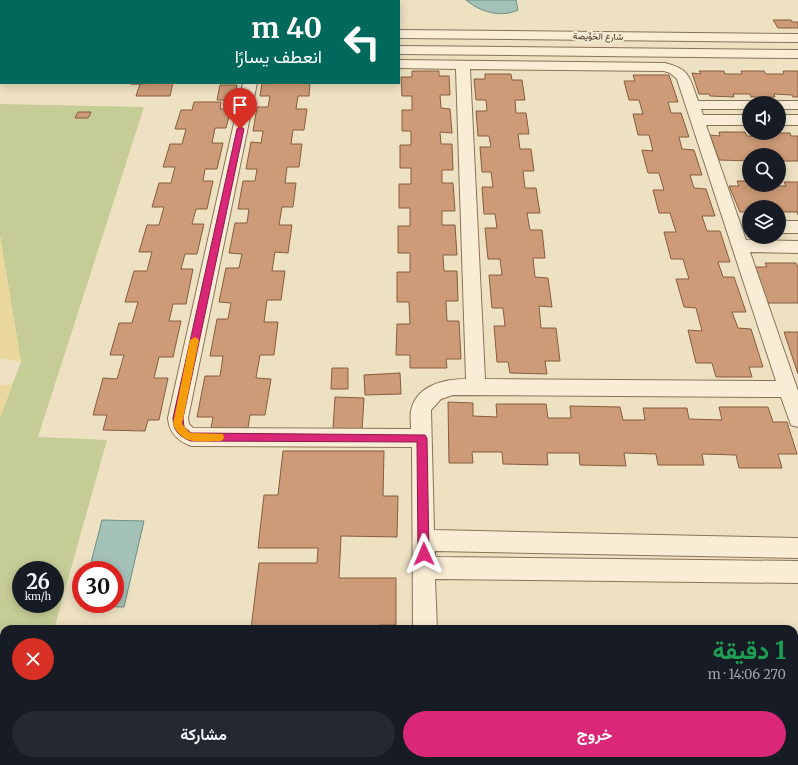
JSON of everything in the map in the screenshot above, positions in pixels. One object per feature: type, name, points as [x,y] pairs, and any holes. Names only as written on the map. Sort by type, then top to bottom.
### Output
[{"type":"street","name":"شارع الحَوِّيصة","points":[[400,34],[798,38]]},
{"type":"street","name":"شارع الحَوِّيصة","points":[[400,50],[798,54]]},
{"type":"street","points":[[400,64],[665,67],[675,70],[682,75],[697,120],[741,227],[740,246],[792,393],[798,419]]},
{"type":"street","points":[[463,64],[476,387]]},
{"type":"street","points":[[250,84],[178,418],[180,430],[191,437],[422,438]]},
{"type":"street","points":[[692,105],[742,105]]},
{"type":"street","points":[[786,105],[798,105]]},
{"type":"street","points":[[697,120],[742,120]]},
{"type":"street","points":[[786,120],[798,120]]},
{"type":"street","points":[[786,227],[798,227]]},
{"type":"street","points":[[740,246],[798,247]]},
{"type":"street","points":[[425,625],[421,410],[430,396],[444,388],[476,387],[792,393]]},
{"type":"street","points":[[423,540],[798,548]]},
{"type":"street","points":[[472,541],[472,569]]},
{"type":"street","points":[[424,568],[798,572]]},
{"type":"green space","points":[[0,104],[144,107],[38,437],[107,440],[64,593],[64,561],[12,561],[12,613],[58,613],[55,625],[0,625],[0,417],[21,362],[0,236]]},
{"type":"sand","points":[[0,236],[21,362],[0,358]]},
{"type":"sand","points":[[12,384],[0,417],[0,386]]},
{"type":"water","points":[[466,0],[516,0],[518,10],[505,14],[498,14],[484,11]]},
{"type":"water","points":[[102,520],[144,521],[124,607],[124,561],[91,561]]},
{"type":"building","points":[[773,20],[791,20],[792,22],[798,22],[798,28],[778,28]]},
{"type":"building","points":[[412,71],[439,71],[439,76],[449,76],[450,95],[440,95],[441,108],[450,109],[452,133],[440,132],[441,144],[452,144],[453,170],[442,170],[442,183],[453,183],[455,211],[442,211],[442,225],[455,225],[457,255],[443,255],[444,271],[457,271],[458,301],[446,301],[447,321],[459,321],[461,359],[446,359],[447,368],[410,368],[410,355],[396,355],[397,324],[410,324],[409,302],[397,302],[397,272],[410,272],[410,253],[398,253],[398,226],[410,226],[410,208],[399,208],[399,184],[411,184],[411,168],[400,168],[400,145],[411,145],[411,131],[402,131],[402,110],[412,110],[412,96],[402,96],[401,77],[412,77]]},
{"type":"building","points":[[699,71],[724,71],[725,74],[742,74],[741,71],[764,71],[766,74],[784,74],[783,71],[798,71],[798,97],[793,97],[792,95],[774,94],[775,96],[733,94],[734,97],[699,94],[692,73],[701,74]]},
{"type":"building","points":[[485,74],[511,74],[512,80],[522,80],[525,100],[515,100],[516,113],[526,113],[529,134],[518,134],[520,149],[531,149],[534,171],[523,171],[525,188],[536,188],[540,213],[527,213],[530,230],[542,230],[545,258],[533,258],[535,277],[548,278],[552,307],[539,306],[541,328],[556,328],[560,361],[545,361],[547,374],[510,373],[508,362],[497,362],[494,326],[505,326],[503,308],[492,308],[489,275],[502,275],[500,259],[488,259],[485,228],[497,228],[495,214],[484,214],[482,187],[493,187],[491,172],[482,172],[480,147],[491,147],[489,136],[478,136],[476,111],[487,111],[486,100],[476,100],[474,79],[485,79]]},
{"type":"building","points":[[633,75],[669,75],[678,102],[668,102],[671,113],[681,113],[689,137],[679,137],[682,149],[694,150],[702,175],[690,175],[694,188],[706,189],[715,216],[702,216],[707,231],[720,231],[730,262],[718,262],[723,277],[734,277],[746,312],[732,312],[738,328],[751,329],[763,367],[749,367],[752,377],[716,377],[712,363],[696,363],[688,330],[702,331],[696,308],[684,307],[676,279],[689,279],[683,259],[671,259],[664,232],[676,232],[670,213],[659,213],[653,190],[664,190],[659,173],[648,173],[642,150],[653,151],[649,135],[638,135],[633,114],[643,114],[639,100],[629,100],[624,81],[635,81]]},
{"type":"building","points":[[140,84],[173,84],[170,96],[136,96]]},
{"type":"building","points":[[262,84],[310,84],[309,96],[298,96],[296,109],[307,109],[304,130],[293,130],[291,144],[302,144],[299,167],[287,167],[285,183],[296,183],[293,207],[282,207],[279,225],[292,225],[288,253],[275,252],[272,271],[285,271],[281,300],[267,300],[264,322],[278,322],[274,355],[260,355],[256,378],[271,379],[265,415],[250,415],[248,428],[211,428],[213,417],[197,417],[205,376],[220,376],[223,356],[210,356],[217,319],[228,319],[231,303],[219,302],[226,268],[239,268],[242,254],[229,253],[235,223],[247,223],[249,209],[238,209],[243,181],[255,181],[257,169],[246,169],[251,142],[261,143],[263,131],[253,131],[257,107],[268,107],[270,96],[260,96]]},
{"type":"building","points":[[220,85],[237,85],[234,100],[217,100]]},
{"type":"building","points":[[194,102],[221,102],[220,109],[231,109],[226,128],[215,128],[212,143],[223,143],[217,169],[205,169],[203,181],[213,181],[207,209],[196,209],[192,224],[204,224],[197,254],[185,254],[181,269],[193,269],[186,304],[173,304],[169,321],[181,321],[173,357],[159,357],[154,378],[168,378],[159,420],[148,420],[145,431],[103,430],[107,415],[93,415],[103,378],[117,379],[124,355],[110,355],[119,323],[132,323],[138,302],[125,302],[134,271],[147,271],[152,252],[139,252],[147,225],[159,225],[164,207],[152,207],[159,183],[171,183],[175,167],[163,167],[170,144],[182,144],[186,129],[175,129],[181,110],[192,110]]},
{"type":"building","points":[[78,112],[91,112],[88,118],[75,118]]},
{"type":"building","points":[[719,132],[742,132],[742,140],[786,140],[786,133],[790,133],[791,136],[798,136],[798,161],[786,161],[786,148],[742,148],[742,161],[719,160],[710,135],[720,136]]},
{"type":"building","points":[[737,181],[742,181],[742,192],[786,192],[786,182],[798,182],[798,215],[797,212],[786,212],[786,200],[742,200],[742,212],[740,212],[729,186],[739,186]]},
{"type":"building","points":[[765,263],[796,263],[798,267],[798,303],[767,303],[754,267],[767,267]]},
{"type":"building","points":[[784,332],[798,332],[798,374]]},
{"type":"building","points":[[332,368],[348,368],[348,389],[331,389]]},
{"type":"building","points":[[400,373],[401,394],[365,395],[364,375]]},
{"type":"building","points":[[335,397],[364,398],[362,430],[333,429]]},
{"type":"building","points":[[448,402],[473,403],[473,416],[497,417],[496,404],[546,404],[548,418],[571,418],[570,406],[620,407],[623,420],[645,420],[643,408],[687,408],[689,419],[722,420],[719,407],[768,407],[773,422],[787,422],[797,454],[778,454],[782,468],[739,468],[736,455],[702,454],[704,465],[658,465],[656,454],[624,453],[626,466],[580,465],[579,453],[547,453],[548,465],[503,464],[502,452],[472,452],[473,463],[449,463]]},
{"type":"building","points":[[283,451],[384,451],[383,496],[398,496],[397,537],[341,536],[339,578],[396,578],[396,625],[251,625],[259,563],[317,563],[318,548],[258,548],[264,495],[278,495]]},
{"type":"slow traffic","points":[[195,340],[178,424],[180,430],[191,437],[220,437]]},
{"type":"route","points":[[240,129],[178,418],[180,430],[191,437],[422,438],[424,554]]}]
